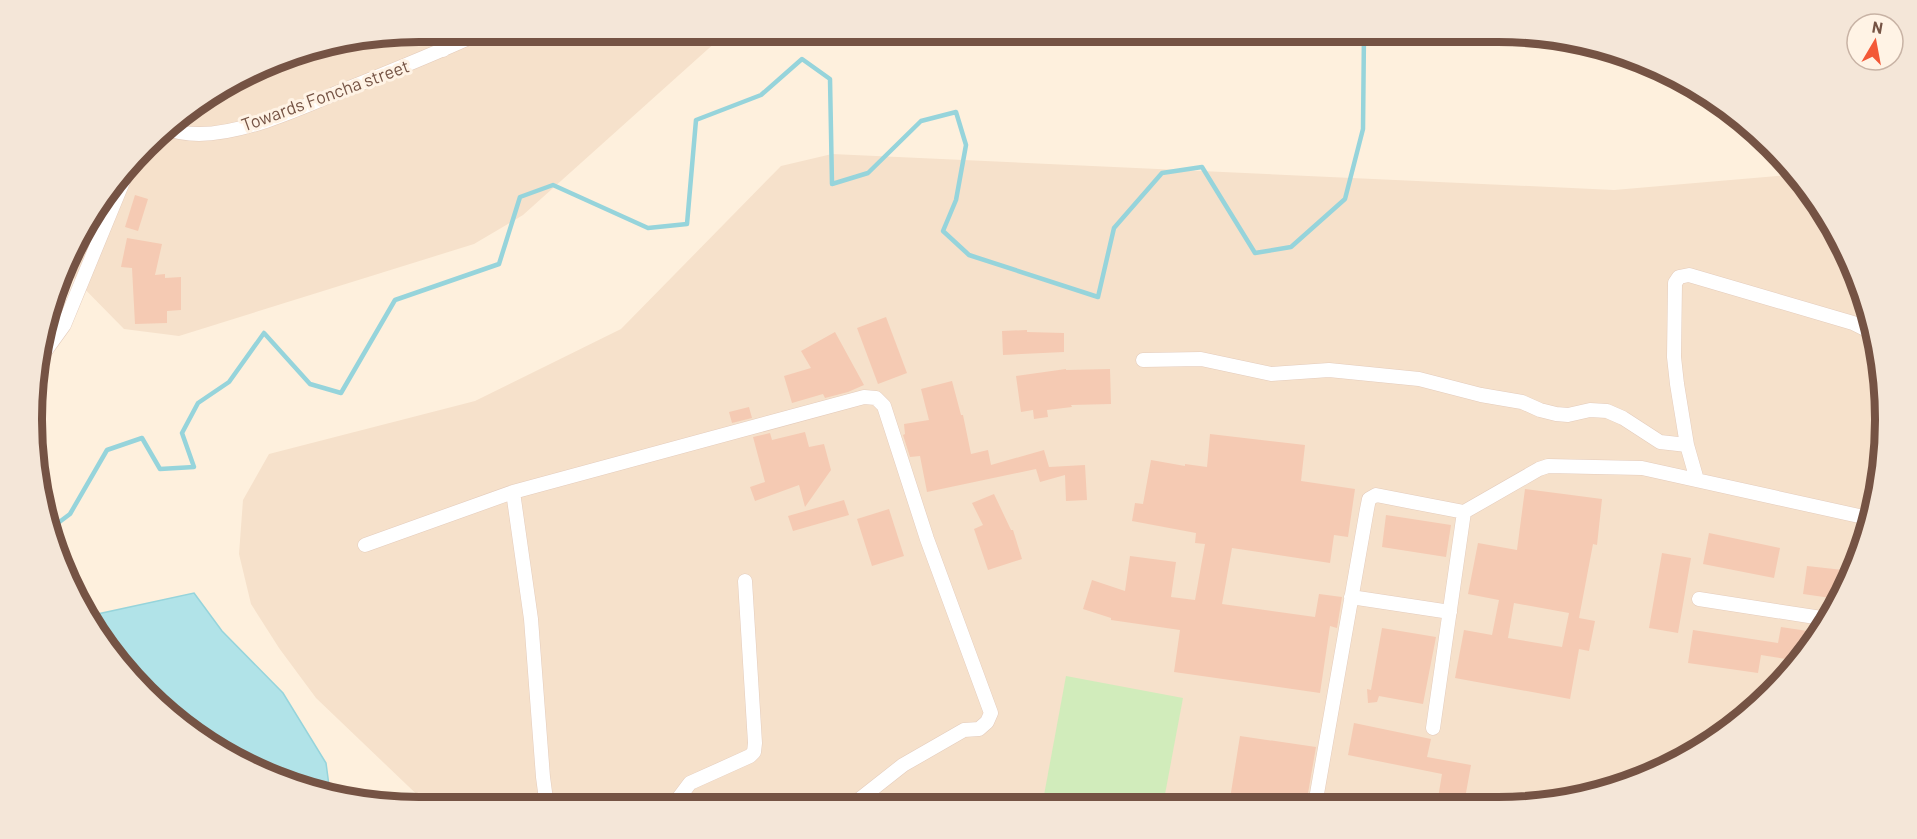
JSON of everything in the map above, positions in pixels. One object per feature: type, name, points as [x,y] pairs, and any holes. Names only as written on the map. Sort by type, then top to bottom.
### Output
[{"type":"street","points":[[439,42],[443,50]]},
{"type":"street","name":"Towards Foncha street","points":[[176,132],[201,134],[237,129],[277,117],[460,42]]},
{"type":"street","points":[[49,346],[64,326],[119,191]]},
{"type":"street","points":[[1697,480],[1687,445],[1674,357],[1675,283],[1679,277],[1689,275],[1853,323],[1864,328]]},
{"type":"street","points":[[1143,360],[1202,359],[1271,374],[1329,370],[1436,382],[1481,395],[1522,402],[1556,414],[1568,415],[1590,410],[1607,411],[1623,418],[1660,442],[1687,445]]},
{"type":"street","points":[[365,545],[513,492],[864,397],[876,398],[884,406],[927,539],[991,713],[987,722],[979,729],[964,730],[903,765],[862,797]]},
{"type":"street","points":[[1316,797],[1369,499],[1376,495],[1464,512],[1548,466],[1642,468],[1862,517]]},
{"type":"street","points":[[513,492],[531,619],[546,797]]},
{"type":"street","points":[[1433,728],[1464,512]]},
{"type":"street","points":[[680,797],[690,783],[750,756],[754,752],[745,581]]},
{"type":"street","points":[[1351,597],[1450,612]]},
{"type":"street","points":[[1699,599],[1818,617]]},
{"type":"shaded area","points":[[420,42],[716,42],[523,215],[474,244],[179,336],[124,329],[71,275],[81,253],[120,190],[153,153],[190,120],[253,81],[298,62],[370,45]]},
{"type":"shaded area","points":[[832,154],[1614,190],[1785,175],[1811,210],[1836,253],[1855,298],[1868,346],[1874,395],[1874,444],[1868,493],[1855,541],[1836,586],[1811,629],[1781,668],[1746,703],[1707,733],[1664,758],[1619,777],[1571,790],[1498,797],[420,797],[316,698],[279,648],[251,604],[239,554],[243,500],[269,454],[475,401],[621,329],[781,166]]},
{"type":"green space","points":[[1066,676],[1183,698],[1164,797],[1044,797]]},
{"type":"water","points":[[194,593],[222,631],[283,693],[326,763],[329,786],[298,777],[253,758],[190,719],[136,668],[97,614]]},
{"type":"building","points":[[135,195],[148,199],[138,231],[125,227]]},
{"type":"building","points":[[127,238],[162,244],[155,275],[165,274],[165,278],[181,277],[181,310],[167,311],[167,323],[135,324],[132,268],[121,267]]},
{"type":"building","points":[[886,317],[907,373],[878,384],[857,328]]},
{"type":"building","points":[[1027,330],[1027,332],[1064,333],[1064,352],[1003,355],[1002,331]]},
{"type":"building","points":[[835,332],[864,385],[825,398],[823,394],[792,403],[784,376],[811,368],[801,351]]},
{"type":"building","points":[[1066,369],[1110,369],[1111,404],[1071,405],[1072,407],[1047,410],[1048,417],[1034,419],[1033,410],[1021,412],[1016,376]]},
{"type":"building","points":[[952,381],[961,415],[963,415],[971,454],[988,450],[991,465],[1044,450],[1049,467],[1085,465],[1087,500],[1066,501],[1065,475],[1040,482],[1036,469],[927,492],[920,456],[910,457],[903,435],[905,434],[904,424],[929,420],[921,389]]},
{"type":"building","points":[[749,407],[752,418],[732,423],[729,412]]},
{"type":"building","points":[[805,432],[809,447],[824,444],[831,470],[805,507],[799,485],[755,501],[750,487],[765,482],[753,437],[770,433],[772,440]]},
{"type":"building","points":[[1210,434],[1305,445],[1301,481],[1355,489],[1348,537],[1334,535],[1330,563],[1232,548],[1222,604],[1315,617],[1319,594],[1342,597],[1337,628],[1330,626],[1320,693],[1174,672],[1180,630],[1111,620],[1111,618],[1083,609],[1092,580],[1125,591],[1130,556],[1176,562],[1171,597],[1195,600],[1205,544],[1195,543],[1196,533],[1132,521],[1135,503],[1143,504],[1151,460],[1207,467]]},
{"type":"building","points":[[1525,489],[1602,499],[1597,545],[1593,544],[1579,618],[1595,621],[1589,651],[1579,649],[1570,699],[1455,678],[1464,630],[1492,635],[1499,600],[1468,594],[1478,543],[1517,550]],"holes":[[[1514,603],[1569,613],[1562,647],[1508,638]]]},
{"type":"building","points":[[994,494],[1013,530],[1022,559],[988,570],[974,529],[983,525],[972,503]]},
{"type":"building","points":[[844,500],[849,515],[793,531],[788,516]]},
{"type":"building","points":[[889,509],[904,556],[872,566],[857,519]]},
{"type":"building","points":[[1386,515],[1451,525],[1446,557],[1382,547]]},
{"type":"building","points":[[1709,533],[1780,548],[1774,578],[1703,564]]},
{"type":"building","points":[[1662,553],[1691,558],[1678,633],[1649,628]]},
{"type":"building","points":[[1807,566],[1843,570],[1830,598],[1803,594]]},
{"type":"building","points":[[1781,627],[1809,631],[1788,659],[1761,655],[1758,673],[1688,663],[1693,630],[1778,643]]},
{"type":"building","points":[[1382,628],[1436,637],[1423,704],[1379,696],[1377,702],[1368,703],[1367,689],[1371,690]]},
{"type":"building","points":[[1354,723],[1431,739],[1427,757],[1471,765],[1465,797],[1438,797],[1442,774],[1348,755]]},
{"type":"building","points":[[1240,736],[1316,747],[1307,797],[1230,797]]},
{"type":"waterway","points":[[57,524],[70,514],[107,450],[142,438],[160,469],[194,467],[182,433],[198,403],[229,382],[264,333],[310,384],[341,393],[395,300],[499,264],[520,197],[553,185],[648,228],[687,224],[696,120],[761,95],[802,59],[830,79],[832,184],[868,173],[921,121],[956,112],[966,145],[956,200],[943,231],[969,255],[1098,297],[1114,228],[1162,173],[1202,167],[1255,253],[1291,247],[1345,199],[1363,129],[1364,42]]}]
